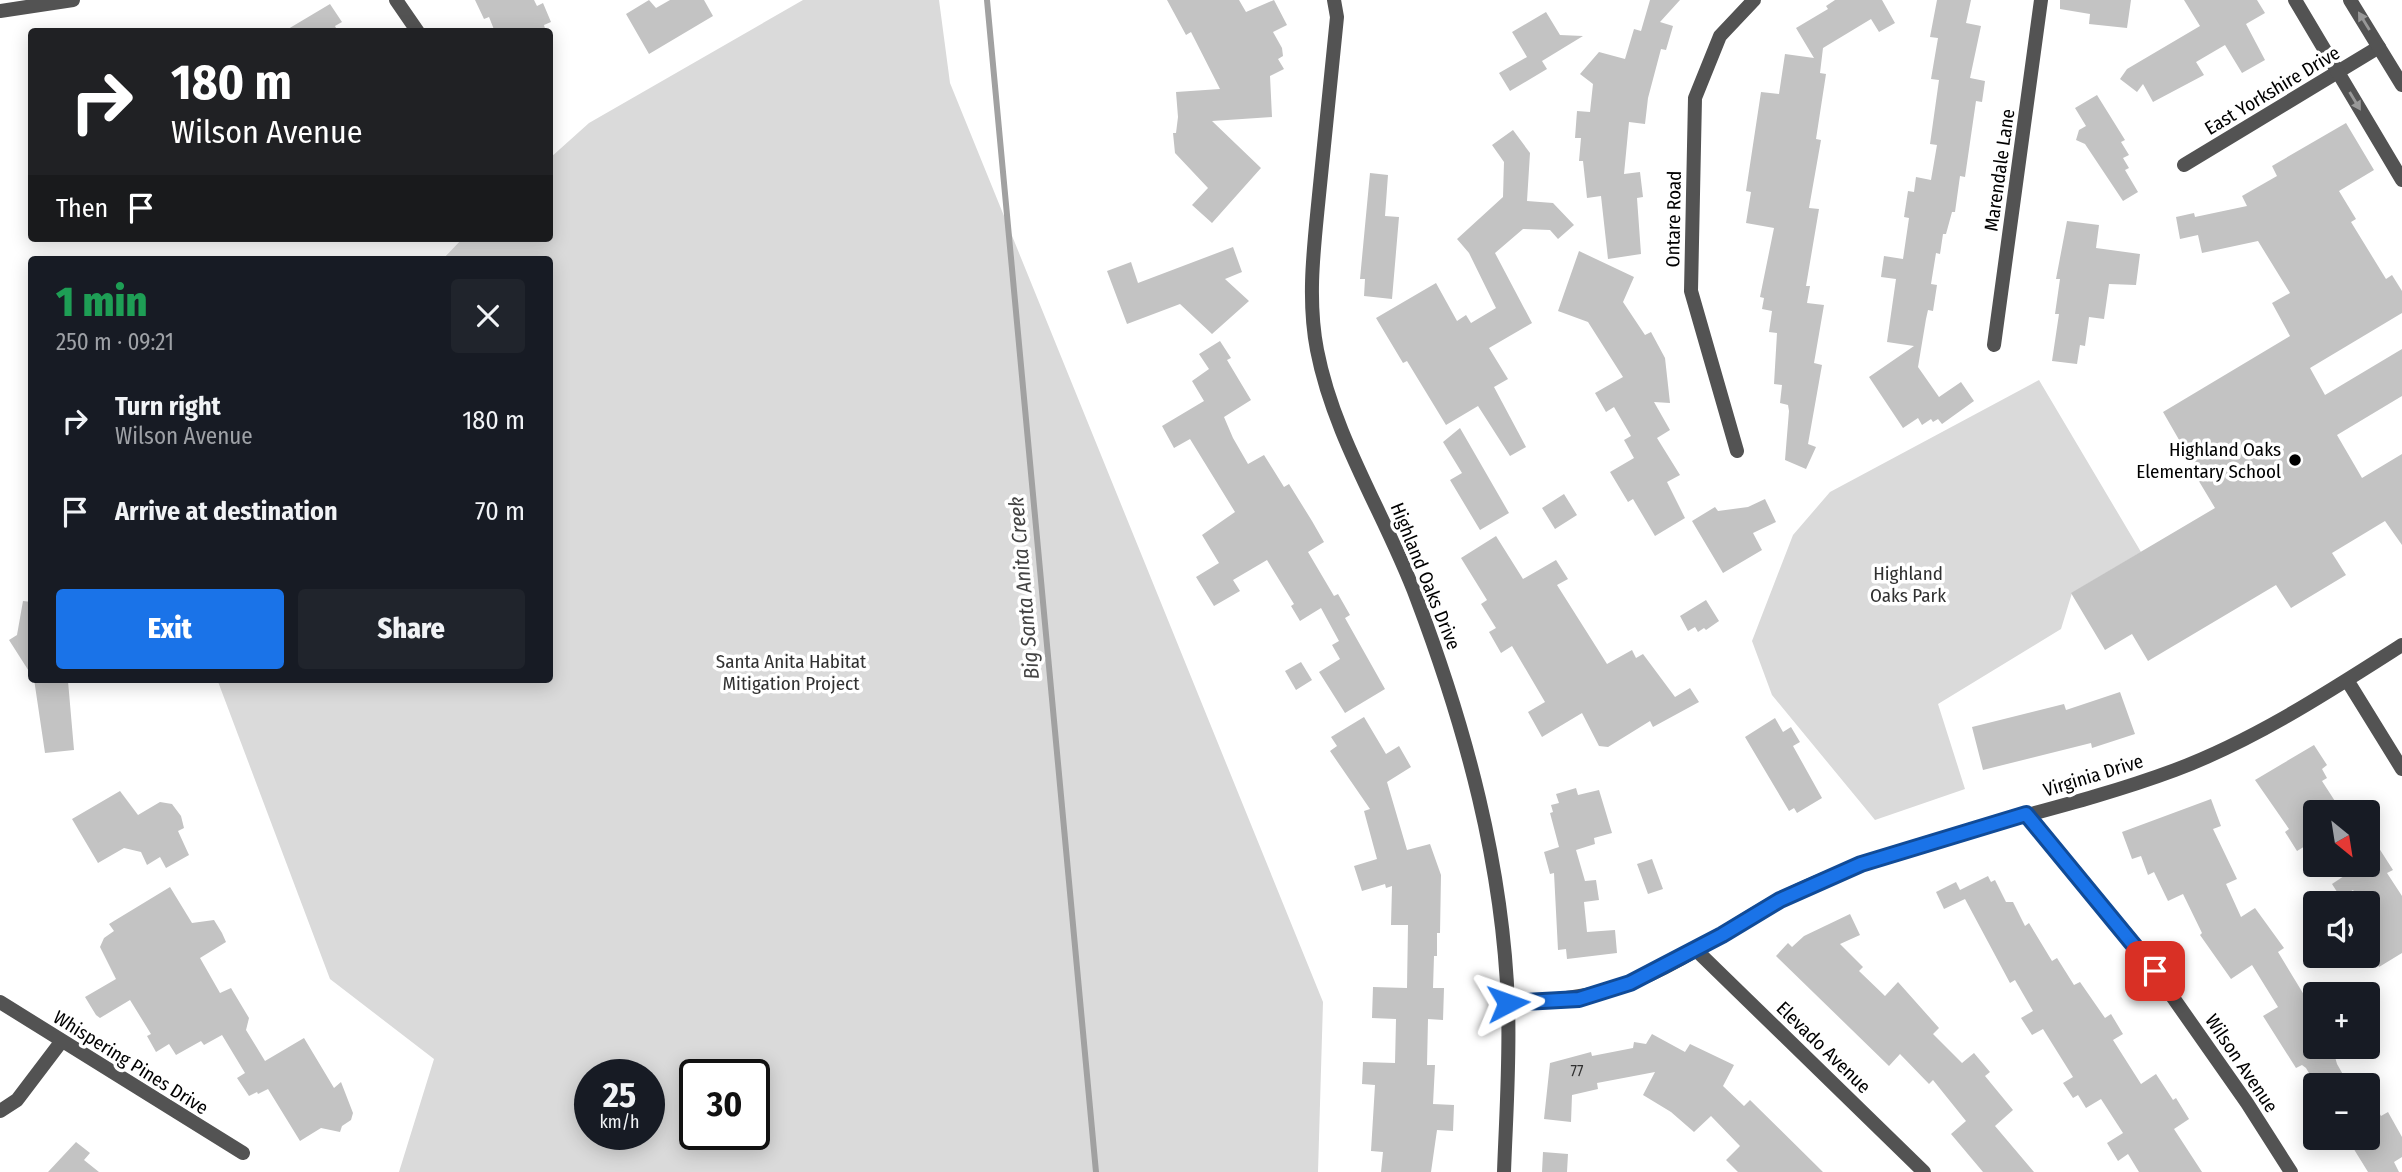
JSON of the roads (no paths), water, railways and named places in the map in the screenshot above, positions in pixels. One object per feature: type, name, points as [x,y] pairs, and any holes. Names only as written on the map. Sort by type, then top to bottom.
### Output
[{"type":"street","points":[[0,11],[74,0]]},
{"type":"street","points":[[396,0],[415,28]]},
{"type":"street","name":"Highland Oaks Drive","points":[[1334,0],[1337,17],[1313,252],[1311,302],[1318,351],[1347,440],[1409,575],[1464,734],[1484,815],[1496,885],[1508,1003],[1504,1172]]},
{"type":"street","name":"Ontare Road","points":[[1737,451],[1691,290],[1695,98],[1720,36],[1754,0]]},
{"type":"street","name":"Marendale Lane","points":[[1994,345],[2041,0]]},
{"type":"street","points":[[2295,0],[2402,180]]},
{"type":"street","points":[[2350,0],[2402,85]]},
{"type":"street","name":"East Yorkshire Drive","points":[[2184,165],[2379,47]]},
{"type":"street","name":"Virginia Drive","points":[[1508,1003],[1579,999],[1630,983],[1696,950],[1780,900],[1861,864],[2026,814],[2066,806],[2176,769],[2249,736],[2402,646]]},
{"type":"street","points":[[2347,680],[2402,769]]},
{"type":"street","name":"Wilson Avenue","points":[[2026,814],[2139,949],[2247,1103],[2291,1172]]},
{"type":"street","name":"Elevado Avenue","points":[[1696,950],[1924,1172]]},
{"type":"street","name":"Whispering Pines Drive","points":[[0,1002],[243,1153]]},
{"type":"street","points":[[0,1111],[17,1100],[61,1042]]},
{"type":"waterway","name":"Big Santa Anita Creek","points":[[987,0],[1096,1172]]},
{"type":"place","name":"Highland Oaks Elementary School","points":[[2295,460]]},
{"type":"park label","name":"Highland Oaks Park","points":[[1908,584]]},
{"type":"park label","name":"Santa Anita Habitat Mitigation Project","points":[[791,672]]}]
